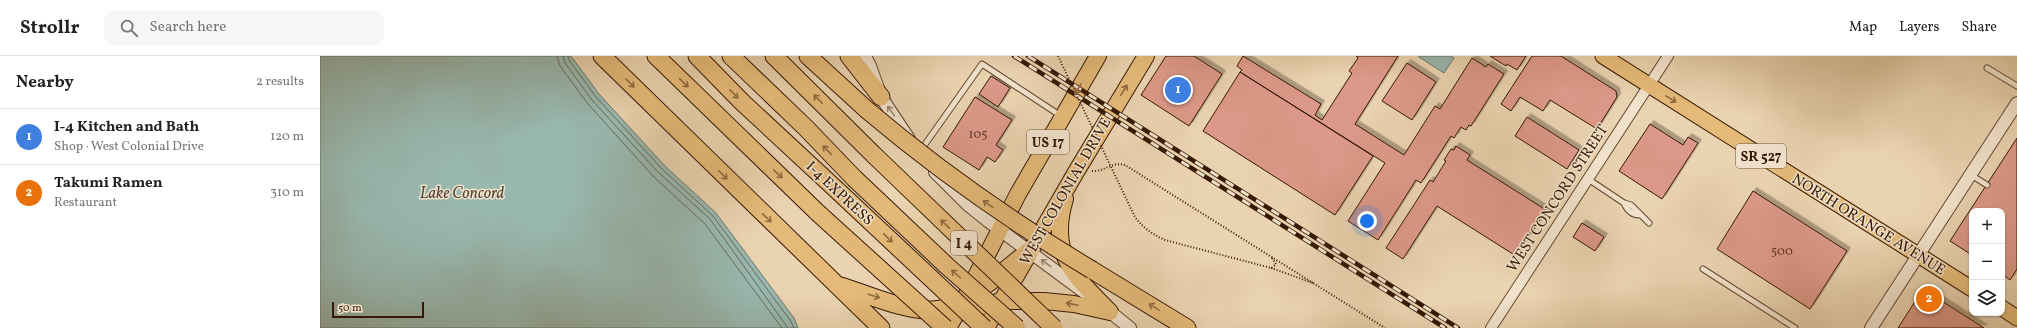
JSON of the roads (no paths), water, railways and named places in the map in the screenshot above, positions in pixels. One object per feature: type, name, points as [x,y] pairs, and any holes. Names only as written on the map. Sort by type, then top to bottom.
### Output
[{"type":"highway","points":[[602,56],[881,328]]},
{"type":"highway","points":[[656,56],[818,213],[945,328]]},
{"type":"highway","name":"I-4 EXPRESS","points":[[697,56],[742,102],[985,328]]},
{"type":"highway","name":"I-4 EXPRESS","points":[[731,56],[854,178],[947,266],[1017,328]]},
{"type":"highway","name":"I 4","points":[[774,56],[875,156],[1054,328]]},
{"type":"highway","points":[[808,56],[867,110],[964,188],[1026,230],[1186,328]]},
{"type":"highway","points":[[849,56],[881,97]]},
{"type":"highway","name":"US 17","points":[[948,328],[961,307],[1000,229],[1062,116],[1098,56]]},
{"type":"highway","name":"WEST COLONIAL DRIVE","points":[[985,328],[1029,251],[1146,56]]},
{"type":"highway","points":[[1076,172],[1061,212],[1059,230],[1060,243],[1064,256],[1075,276],[1110,312]]},
{"type":"highway","points":[[961,307],[1029,251]]},
{"type":"highway","points":[[836,285],[896,304],[933,310],[1001,301],[1062,302],[1110,312]]},
{"type":"highway","points":[[863,311],[871,328]]},
{"type":"main road","name":"NORTH ORANGE AVENUE","points":[[1603,56],[1969,288]]},
{"type":"main road","points":[[2005,310],[2017,318]]},
{"type":"street","points":[[865,56],[881,97],[918,154],[967,204],[1130,328]]},
{"type":"street","name":"WEST CONCORD STREET","points":[[1491,328],[1668,56]]},
{"type":"street","points":[[1871,328],[2017,103]]},
{"type":"lane","points":[[918,154],[982,64],[1062,116]]},
{"type":"lane","points":[[1987,68],[2017,86]]},
{"type":"lane","points":[[1970,175],[1986,185]]},
{"type":"lane","points":[[1588,180],[1624,203],[1626,208],[1635,215],[1640,215],[1649,222]]},
{"type":"lane","points":[[1702,268],[1795,328]]},
{"type":"water","name":"Lake Concord","points":[[320,56],[571,56],[599,94],[665,166],[716,213],[794,318],[798,328],[320,328]]},
{"type":"water","points":[[1419,56],[1451,56],[1454,58],[1444,73]]},
{"type":"railway","points":[[1014,56],[1445,328]]},
{"type":"railway","points":[[1028,56],[1458,328]]},
{"type":"place","name":"I-4 Kitchen and Bath","points":[[1178,90]]},
{"type":"place","name":"Takumi Ramen","points":[[1929,299]]}]
